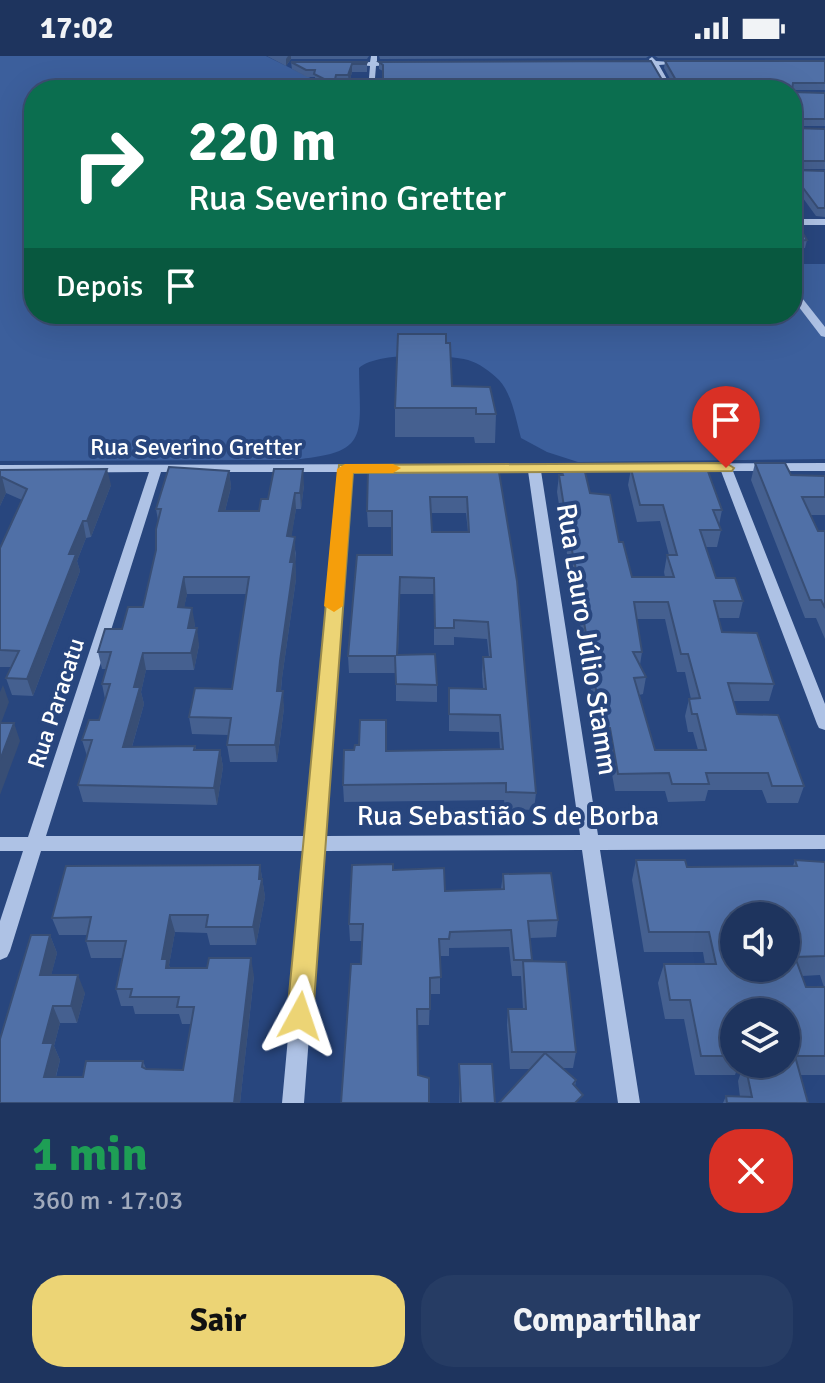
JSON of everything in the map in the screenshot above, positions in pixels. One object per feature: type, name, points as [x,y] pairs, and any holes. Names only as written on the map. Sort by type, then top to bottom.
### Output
[{"type":"street","points":[[372,80],[374,60]]},
{"type":"street","points":[[346,64],[374,60],[404,64]]},
{"type":"street","points":[[652,60],[664,80]]},
{"type":"street","points":[[623,63],[652,60],[685,63]]},
{"type":"street","points":[[802,222],[825,222]]},
{"type":"street","points":[[802,304],[825,334]]},
{"type":"street","name":"Rua Severino Gretter","points":[[0,469],[825,467]]},
{"type":"street","name":"Rua Lauro Júlio Stamm","points":[[534,468],[629,1103]]},
{"type":"street","points":[[726,468],[825,724]]},
{"type":"street","name":"Rua Paracatu","points":[[0,951],[156,469]]},
{"type":"street","points":[[293,1103],[345,469]]},
{"type":"street","name":"Rua Sebastião S de Borba","points":[[0,844],[825,842]]},
{"type":"shaded area","points":[[0,56],[266,56],[315,80],[24,80],[24,324],[802,324],[802,264],[825,264],[825,459],[578,462],[547,452],[521,438],[507,392],[485,368],[468,360],[428,356],[380,359],[359,368],[359,426],[355,438],[347,447],[335,453],[290,460],[0,461]]},
{"type":"building","points":[[651,61],[662,80],[383,80],[383,65],[379,62]]},
{"type":"building","points":[[665,61],[825,61],[825,83],[802,83],[802,80],[676,80]]},
{"type":"building","points":[[291,62],[367,62],[352,64],[348,75],[336,75],[335,80],[326,80],[314,74],[315,70],[306,70]]},
{"type":"building","points":[[802,92],[825,93],[825,119],[802,119]]},
{"type":"building","points":[[802,128],[825,129],[825,161],[802,161]]},
{"type":"building","points":[[802,170],[825,171],[825,208],[818,208],[802,186]]},
{"type":"building","points":[[398,334],[446,334],[446,343],[450,343],[452,386],[490,387],[496,414],[476,414],[476,408],[395,408]]},
{"type":"building","points":[[755,463],[785,463],[791,475],[825,476],[825,497],[802,497],[818,531],[825,531],[825,608],[821,600],[810,600]]},
{"type":"building","points":[[706,466],[722,510],[713,510],[721,530],[700,530],[716,578],[735,578],[743,601],[714,601],[722,632],[757,633],[774,684],[728,683],[737,714],[778,715],[804,786],[772,786],[768,773],[706,773],[709,784],[672,784],[669,773],[618,774],[610,728],[607,728],[603,707],[599,707],[582,611],[585,611],[559,475],[563,475],[562,472],[585,472],[590,493],[610,495],[619,542],[623,542],[632,577],[674,577],[667,555],[677,555],[663,505],[640,505],[631,469]],"holes":[[[634,602],[668,602],[681,654],[688,654],[700,698],[689,699],[692,714],[697,714],[706,750],[655,750],[634,678],[646,677],[633,652],[642,652]]]},
{"type":"building","points":[[169,467],[229,471],[219,511],[259,511],[261,499],[268,499],[274,469],[303,469],[300,493],[295,493],[287,536],[295,537],[290,562],[294,562],[280,661],[277,691],[283,691],[275,745],[227,745],[231,718],[189,717],[195,688],[232,689],[249,577],[184,577],[178,607],[192,608],[188,628],[197,628],[191,653],[143,653],[134,687],[140,687],[123,747],[195,746],[194,750],[220,750],[214,788],[78,785],[92,740],[82,740],[89,720],[99,720],[110,684],[102,684],[111,652],[98,652],[105,629],[122,629],[128,607],[143,607],[156,550],[156,529],[161,509],[156,509]]},
{"type":"building","points":[[107,469],[87,521],[83,521],[69,554],[76,554],[27,679],[6,678],[19,651],[0,650],[0,548],[27,489],[2,477],[0,481],[0,470]]},
{"type":"building","points":[[368,469],[499,472],[517,581],[536,793],[506,792],[506,783],[343,785],[344,750],[354,750],[355,745],[359,745],[360,720],[386,720],[386,751],[503,749],[500,715],[449,714],[449,688],[486,689],[483,657],[491,657],[488,622],[454,620],[454,628],[435,628],[434,578],[400,577],[397,655],[435,654],[437,685],[396,684],[395,656],[348,656],[357,555],[392,555],[392,511],[367,511]],"holes":[[[430,497],[467,497],[469,532],[432,532]]]},
{"type":"building","points":[[0,723],[14,723],[0,760]]},
{"type":"building","points":[[636,860],[685,860],[687,867],[797,866],[795,860],[825,862],[825,956],[800,957],[800,902],[720,902],[720,982],[800,982],[800,971],[806,987],[825,987],[825,1056],[800,1056],[800,998],[720,998],[720,1056],[701,1056],[690,1000],[670,1000],[664,964],[716,964],[709,932],[649,932]]},
{"type":"building","points":[[393,864],[393,870],[444,868],[445,891],[504,889],[503,874],[551,873],[558,920],[528,921],[532,960],[514,960],[511,930],[450,932],[449,939],[439,939],[441,977],[430,978],[430,1009],[417,1009],[418,1075],[429,1078],[429,1103],[341,1103],[351,964],[361,964],[363,924],[349,924],[352,865]]},
{"type":"building","points":[[260,865],[259,879],[262,879],[253,927],[206,927],[208,915],[170,915],[162,959],[167,959],[166,968],[207,968],[209,958],[251,958],[234,1103],[0,1103],[0,1039],[31,935],[50,935],[40,975],[78,975],[71,1006],[53,1006],[43,1043],[53,1043],[44,1077],[83,1077],[86,1061],[143,1061],[142,1067],[146,1069],[183,1070],[194,1007],[177,1007],[179,997],[130,997],[132,989],[116,989],[126,941],[86,941],[91,917],[52,918],[66,866]]},
{"type":"building","points":[[523,961],[566,962],[576,1052],[512,1052],[508,1009],[526,1009]]},
{"type":"building","points":[[545,1053],[576,1080],[573,1084],[583,1095],[575,1103],[499,1103]]},
{"type":"building","points":[[459,1064],[492,1064],[495,1103],[461,1103]]},
{"type":"building","points":[[800,1074],[808,1103],[727,1103],[726,1096],[752,1097],[748,1078],[800,1078]]},
{"type":"slow traffic","points":[[334,606],[345,469],[393,468]]},
{"type":"route","points":[[300,1016],[345,469],[726,468]]}]
